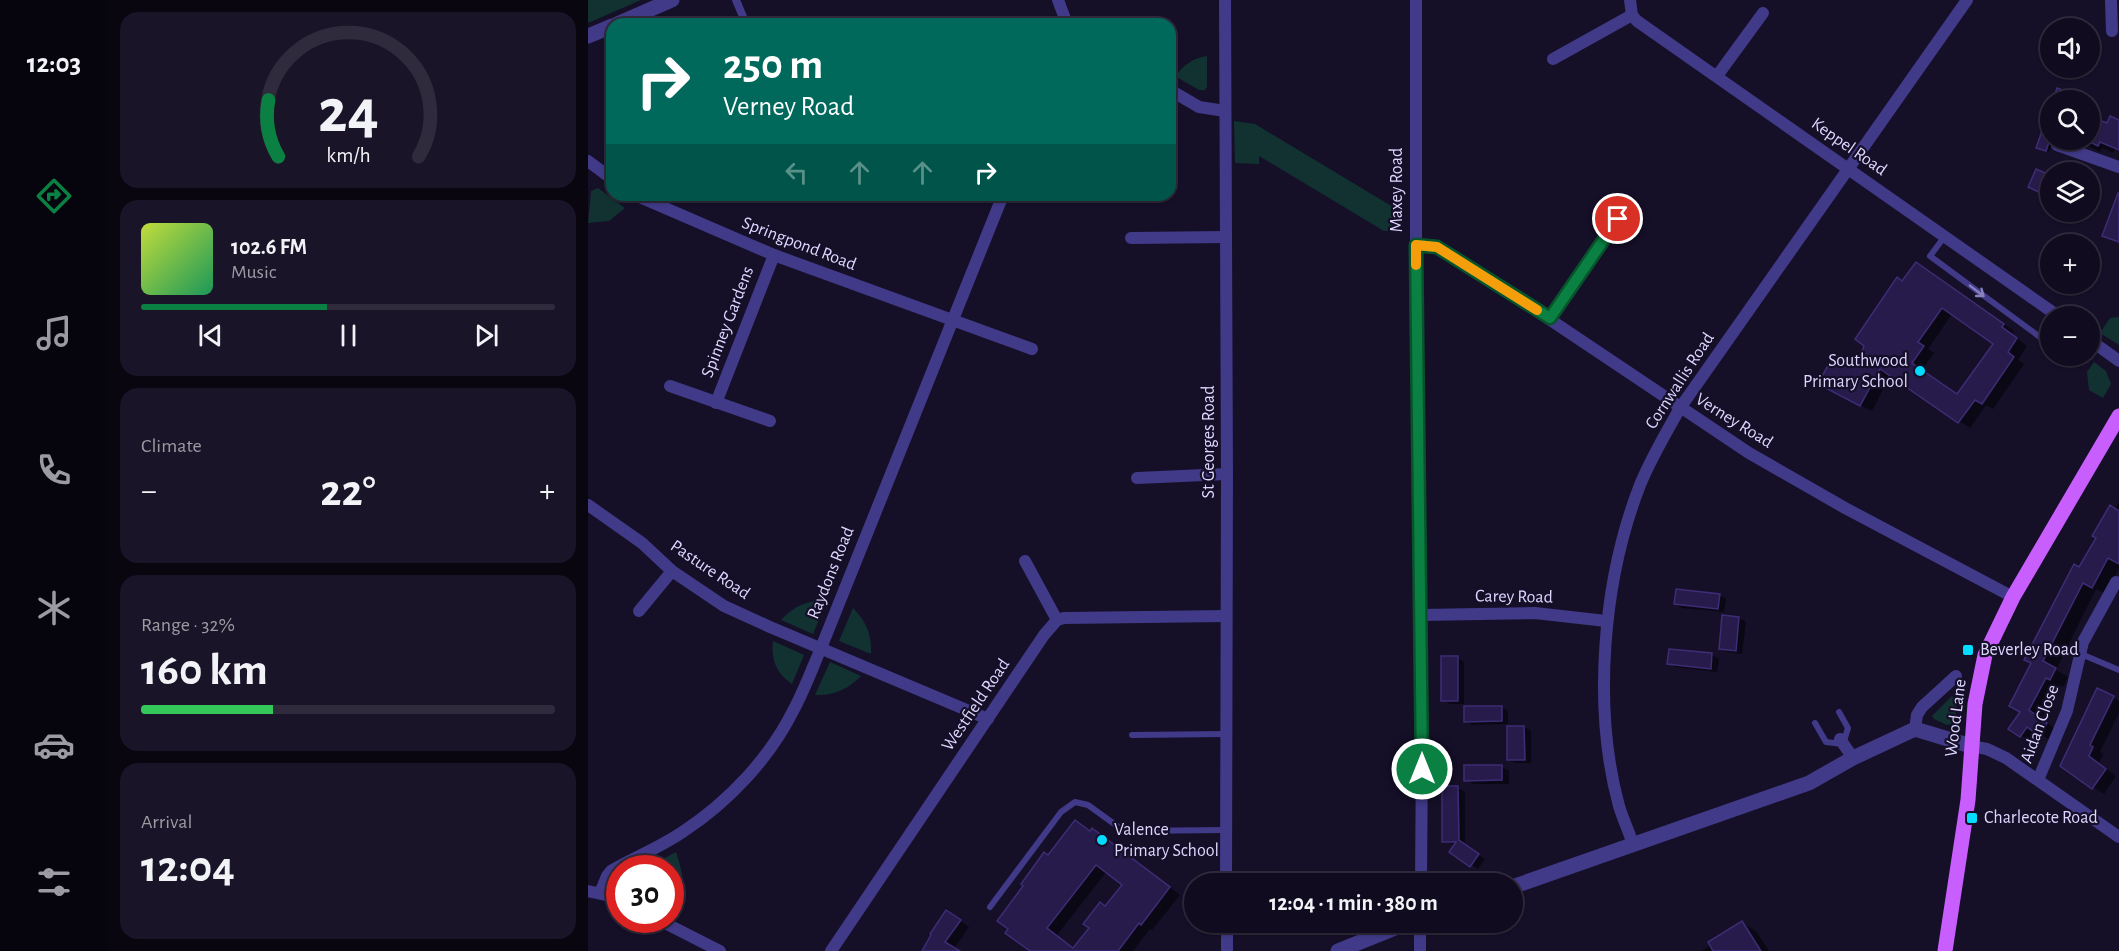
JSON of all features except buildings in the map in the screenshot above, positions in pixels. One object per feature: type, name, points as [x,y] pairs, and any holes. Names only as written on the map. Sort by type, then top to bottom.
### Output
[{"type":"main road","name":"Wood Lane","points":[[1945,951],[1962,850],[1971,746],[1985,655],[2013,597],[2119,416]]},
{"type":"street","points":[[631,18],[672,0]]},
{"type":"street","points":[[736,0],[744,18]]},
{"type":"street","points":[[1058,0],[1065,18]]},
{"type":"street","name":"St Georges Road","points":[[1225,0],[1226,873]]},
{"type":"street","name":"Maxey Road","points":[[1416,0],[1421,873]]},
{"type":"street","points":[[1553,59],[1632,15],[1630,0]]},
{"type":"street","name":"Cornwallis Road","points":[[1633,844],[1619,806],[1613,774],[1604,673],[1606,621],[1616,566],[1630,515],[1655,454],[1680,408],[1967,0]]},
{"type":"street","points":[[2111,0],[2112,31]]},
{"type":"street","points":[[1717,76],[1762,13]]},
{"type":"street","name":"Keppel Road","points":[[1632,15],[1660,37],[2044,306]]},
{"type":"street","points":[[588,36],[606,28]]},
{"type":"street","points":[[1176,94],[1199,107],[1225,111]]},
{"type":"street","points":[[2071,150],[2119,167]]},
{"type":"street","points":[[588,161],[606,174]]},
{"type":"street","name":"Springpond Road","points":[[649,201],[774,255],[1032,349]]},
{"type":"street","name":"Raydons Road","points":[[594,892],[611,871],[685,830],[721,802],[768,750],[793,711],[821,648],[1001,201]]},
{"type":"street","points":[[1550,318],[1618,219]]},
{"type":"street","points":[[1131,238],[1225,237]]},
{"type":"street","name":"Verney Road","points":[[1416,245],[1437,247],[1550,318],[1749,453],[1845,508],[2013,597]]},
{"type":"street","name":"Spinney Gardens","points":[[716,403],[774,255]]},
{"type":"street","points":[[2100,347],[2119,361]]},
{"type":"street","name":"Spinney Gardens","points":[[670,386],[770,421]]},
{"type":"street","points":[[1137,478],[1227,474]]},
{"type":"street","name":"Pasture Road","points":[[588,505],[642,543],[672,571],[724,606],[988,719]]},
{"type":"street","points":[[1025,561],[1057,620],[1064,618],[1226,616]]},
{"type":"street","points":[[639,611],[672,571]]},
{"type":"street","name":"Aidan Close","points":[[2038,780],[2067,711],[2083,642],[2116,582]]},
{"type":"street","name":"Carey Road","points":[[1420,615],[1535,613],[1606,621]]},
{"type":"street","name":"Westfield Road","points":[[831,951],[1044,635],[1057,620]]},
{"type":"street","points":[[1915,729],[1917,715],[1922,707],[1956,676]]},
{"type":"street","points":[[1523,882],[1809,783],[1853,758],[1915,729],[1994,752],[2119,837]]},
{"type":"street","points":[[1841,742],[1853,758]]},
{"type":"street","points":[[684,933],[720,951]]},
{"type":"street","points":[[1227,933],[1227,951]]},
{"type":"street","points":[[1338,951],[1383,933]]},
{"type":"street","points":[[1420,933],[1420,951]]},
{"type":"lane","points":[[1945,236],[1930,256],[2040,337]]},
{"type":"lane","points":[[2080,654],[2119,670]]},
{"type":"lane","points":[[1815,723],[1827,742],[1841,742],[1848,728],[1839,712]]},
{"type":"lane","points":[[1132,735],[1226,734]]},
{"type":"lane","points":[[990,907],[1061,812],[1075,802],[1088,805],[1124,831],[1225,830]]},
{"type":"green space","points":[[588,0],[641,0],[588,23]]},
{"type":"green space","points":[[1207,56],[1207,87],[1205,90],[1199,90],[1176,77],[1197,58]]},
{"type":"green space","points":[[1234,121],[1255,124],[1403,213],[1402,231],[1384,231],[1259,156],[1259,164],[1235,163]]},
{"type":"green space","points":[[598,188],[606,194],[606,201],[616,201],[625,208],[609,221],[588,223],[591,191]]},
{"type":"green space","points":[[2119,317],[2119,345],[2100,333],[2110,318]]},
{"type":"green space","points":[[2091,366],[2099,366],[2106,371],[2111,384],[2103,398],[2089,390],[2087,372]]},
{"type":"green space","points":[[827,600],[813,634],[781,620],[802,605]]},
{"type":"green space","points":[[853,608],[867,629],[871,654],[839,641]]},
{"type":"green space","points":[[773,641],[804,655],[792,684],[778,671],[773,654]]},
{"type":"green space","points":[[830,662],[861,676],[840,691],[815,695]]},
{"type":"green space","points":[[1952,696],[1957,700],[1955,723],[1947,725],[1932,716]]},
{"type":"slow traffic","points":[[1416,265],[1416,245],[1437,247],[1537,310]]},
{"type":"place","name":"Southwood Primary School","points":[[1920,371]]},
{"type":"place","name":"Beverley Road","points":[[1968,650]]},
{"type":"place","name":"Charlecote Road","points":[[1972,818]]},
{"type":"place","name":"Valence Primary School","points":[[1102,840]]},
{"type":"route","points":[[1422,769],[1416,245],[1437,247],[1550,318],[1618,219]]}]
